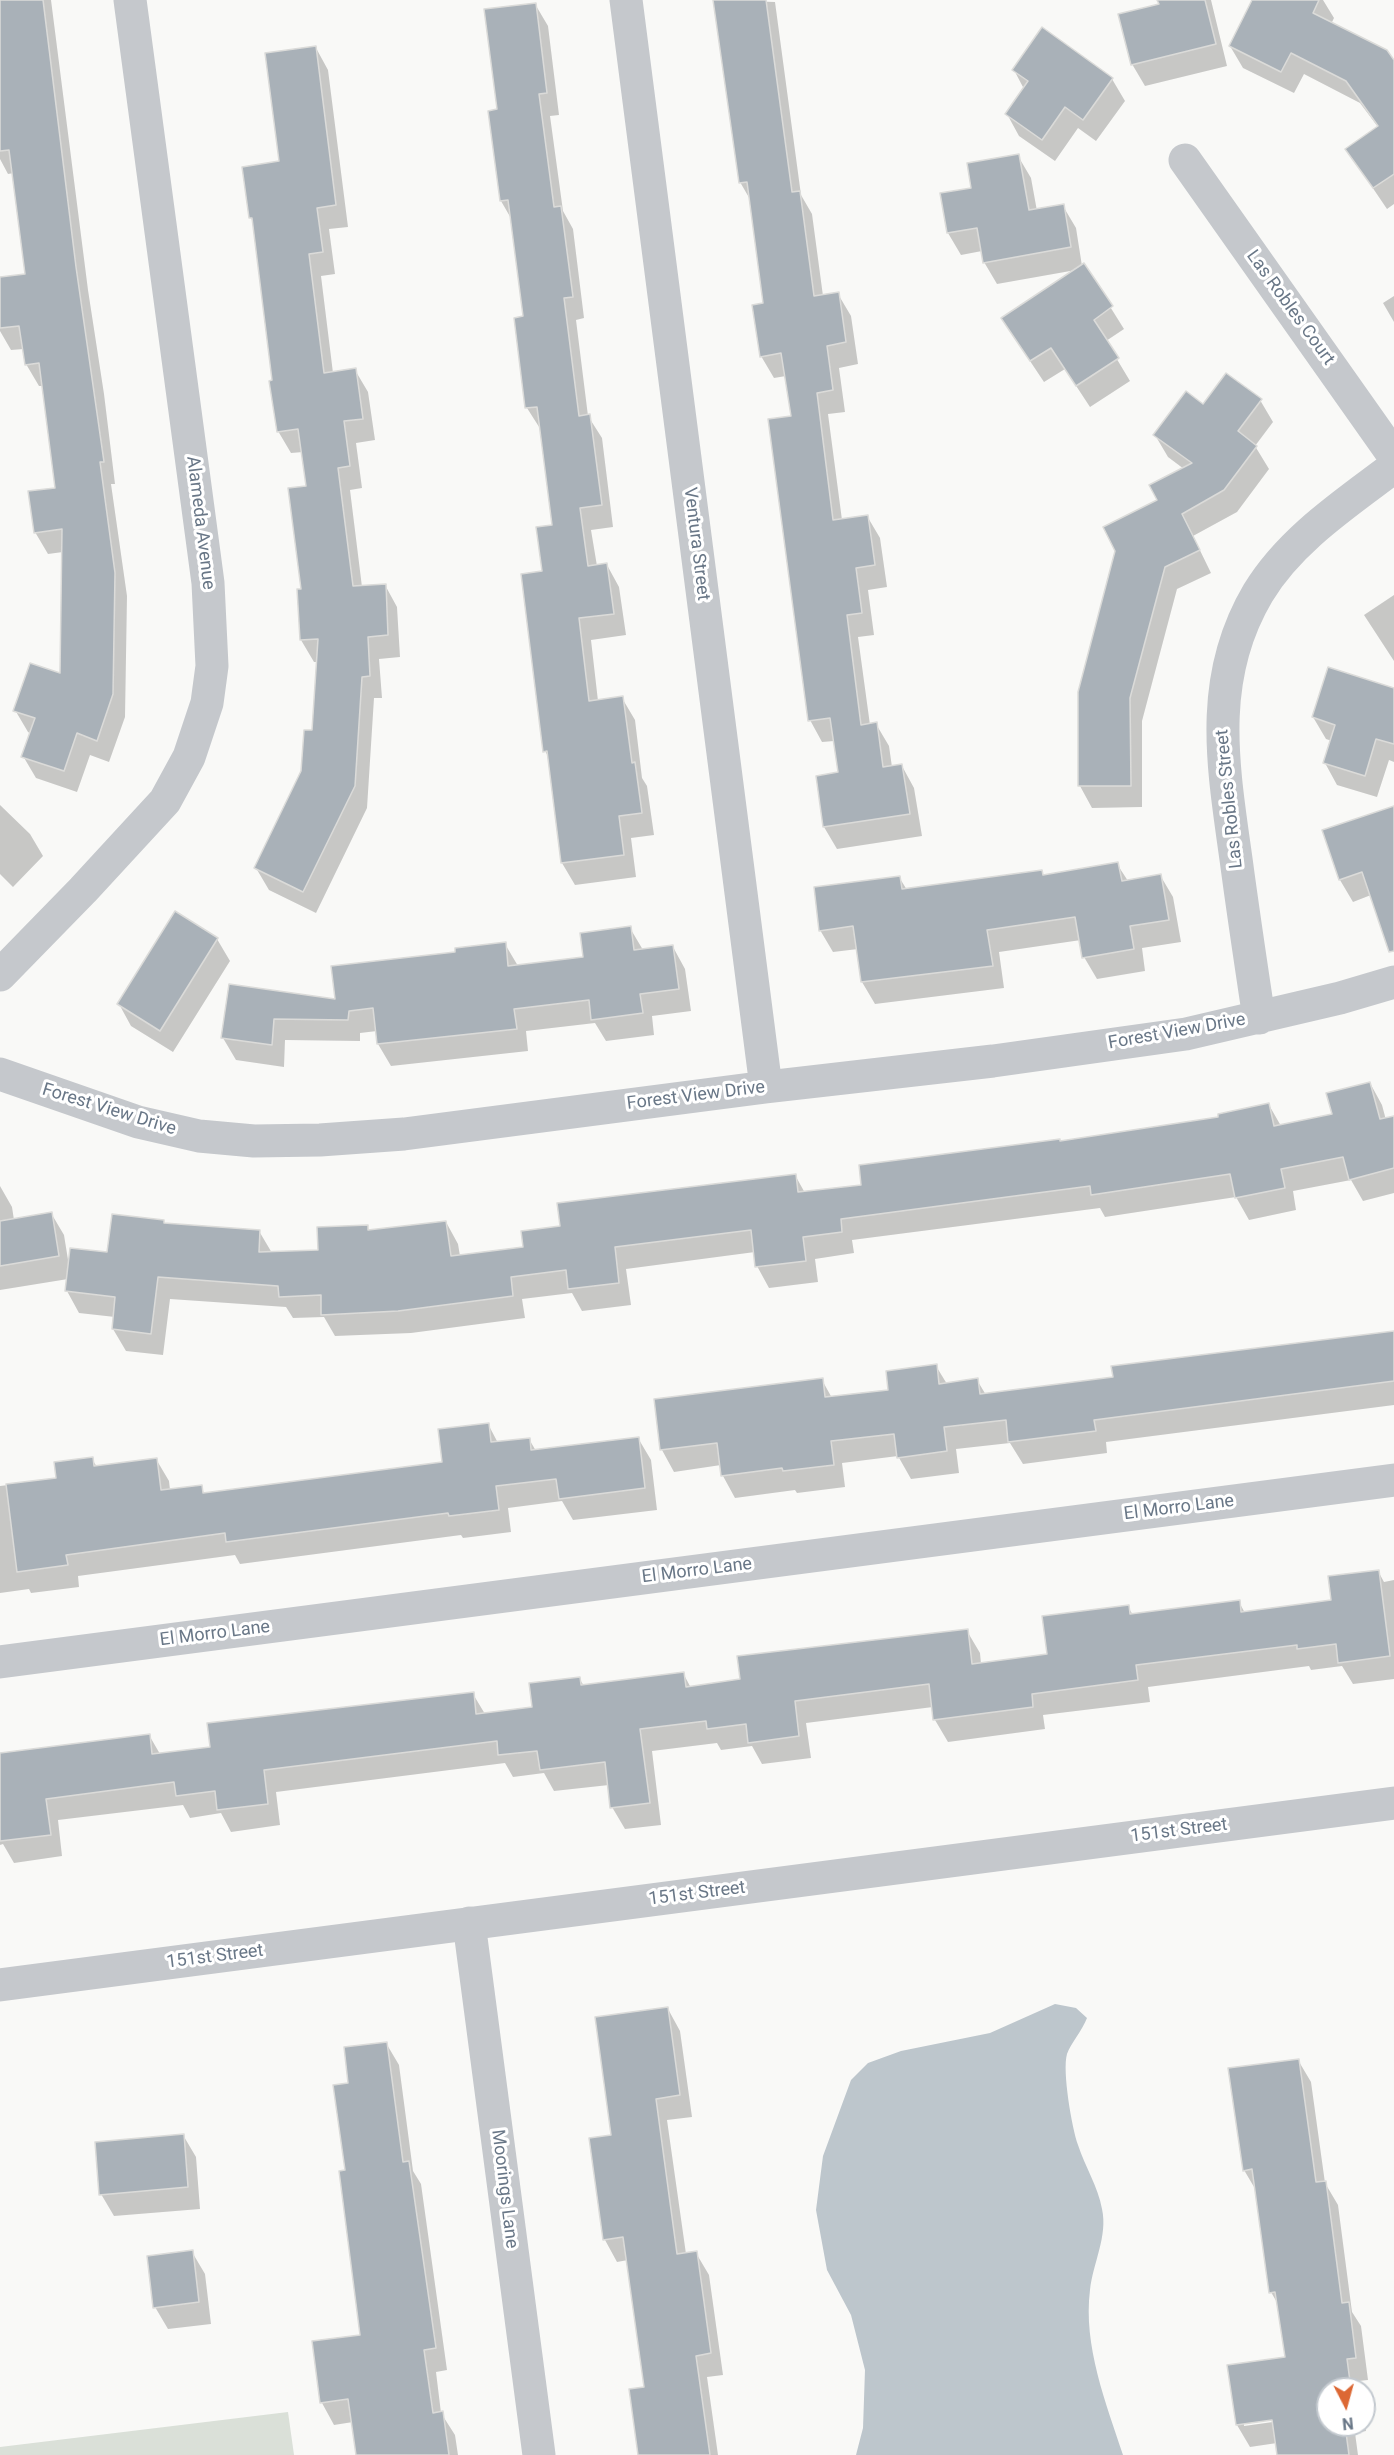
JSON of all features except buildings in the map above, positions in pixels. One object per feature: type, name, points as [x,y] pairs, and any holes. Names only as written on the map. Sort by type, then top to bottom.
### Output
[{"type":"street","name":"Alameda Avenue","points":[[0,975],[165,801],[189,758],[207,703],[212,636],[208,584],[130,0]]},
{"type":"street","name":"Ventura Street","points":[[626,0],[766,1087]]},
{"type":"street","name":"Las Robles Court","points":[[1185,160],[1394,456]]},
{"type":"street","name":"Las Robles Street","points":[[1258,1018],[1223,770],[1222,716],[1226,671],[1238,632],[1259,592],[1291,551],[1323,520],[1394,467]]},
{"type":"street","name":"Forest View Drive","points":[[0,1074],[138,1122],[199,1136],[254,1141],[320,1140],[404,1134],[766,1087],[993,1061],[1186,1034],[1340,998],[1394,982]]},
{"type":"street","name":"El Morro Lane","points":[[0,1662],[1394,1480]]},
{"type":"street","name":"151st Street","points":[[0,1985],[1394,1803]]},
{"type":"street","name":"Moorings Lane","points":[[469,1923],[538,2455]]},
{"type":"shaded area","points":[[1055,2004],[1076,2008],[1087,2018],[1067,2054],[1067,2086],[1076,2137],[1098,2192],[1102,2209],[1102,2239],[1090,2290],[1090,2332],[1103,2395],[1123,2455],[856,2455],[863,2428],[865,2370],[851,2315],[827,2270],[816,2210],[823,2156],[851,2080],[868,2063],[901,2051],[990,2033]]},
{"type":"shaded area","points":[[288,2412],[294,2455],[0,2455],[0,2447]]}]
